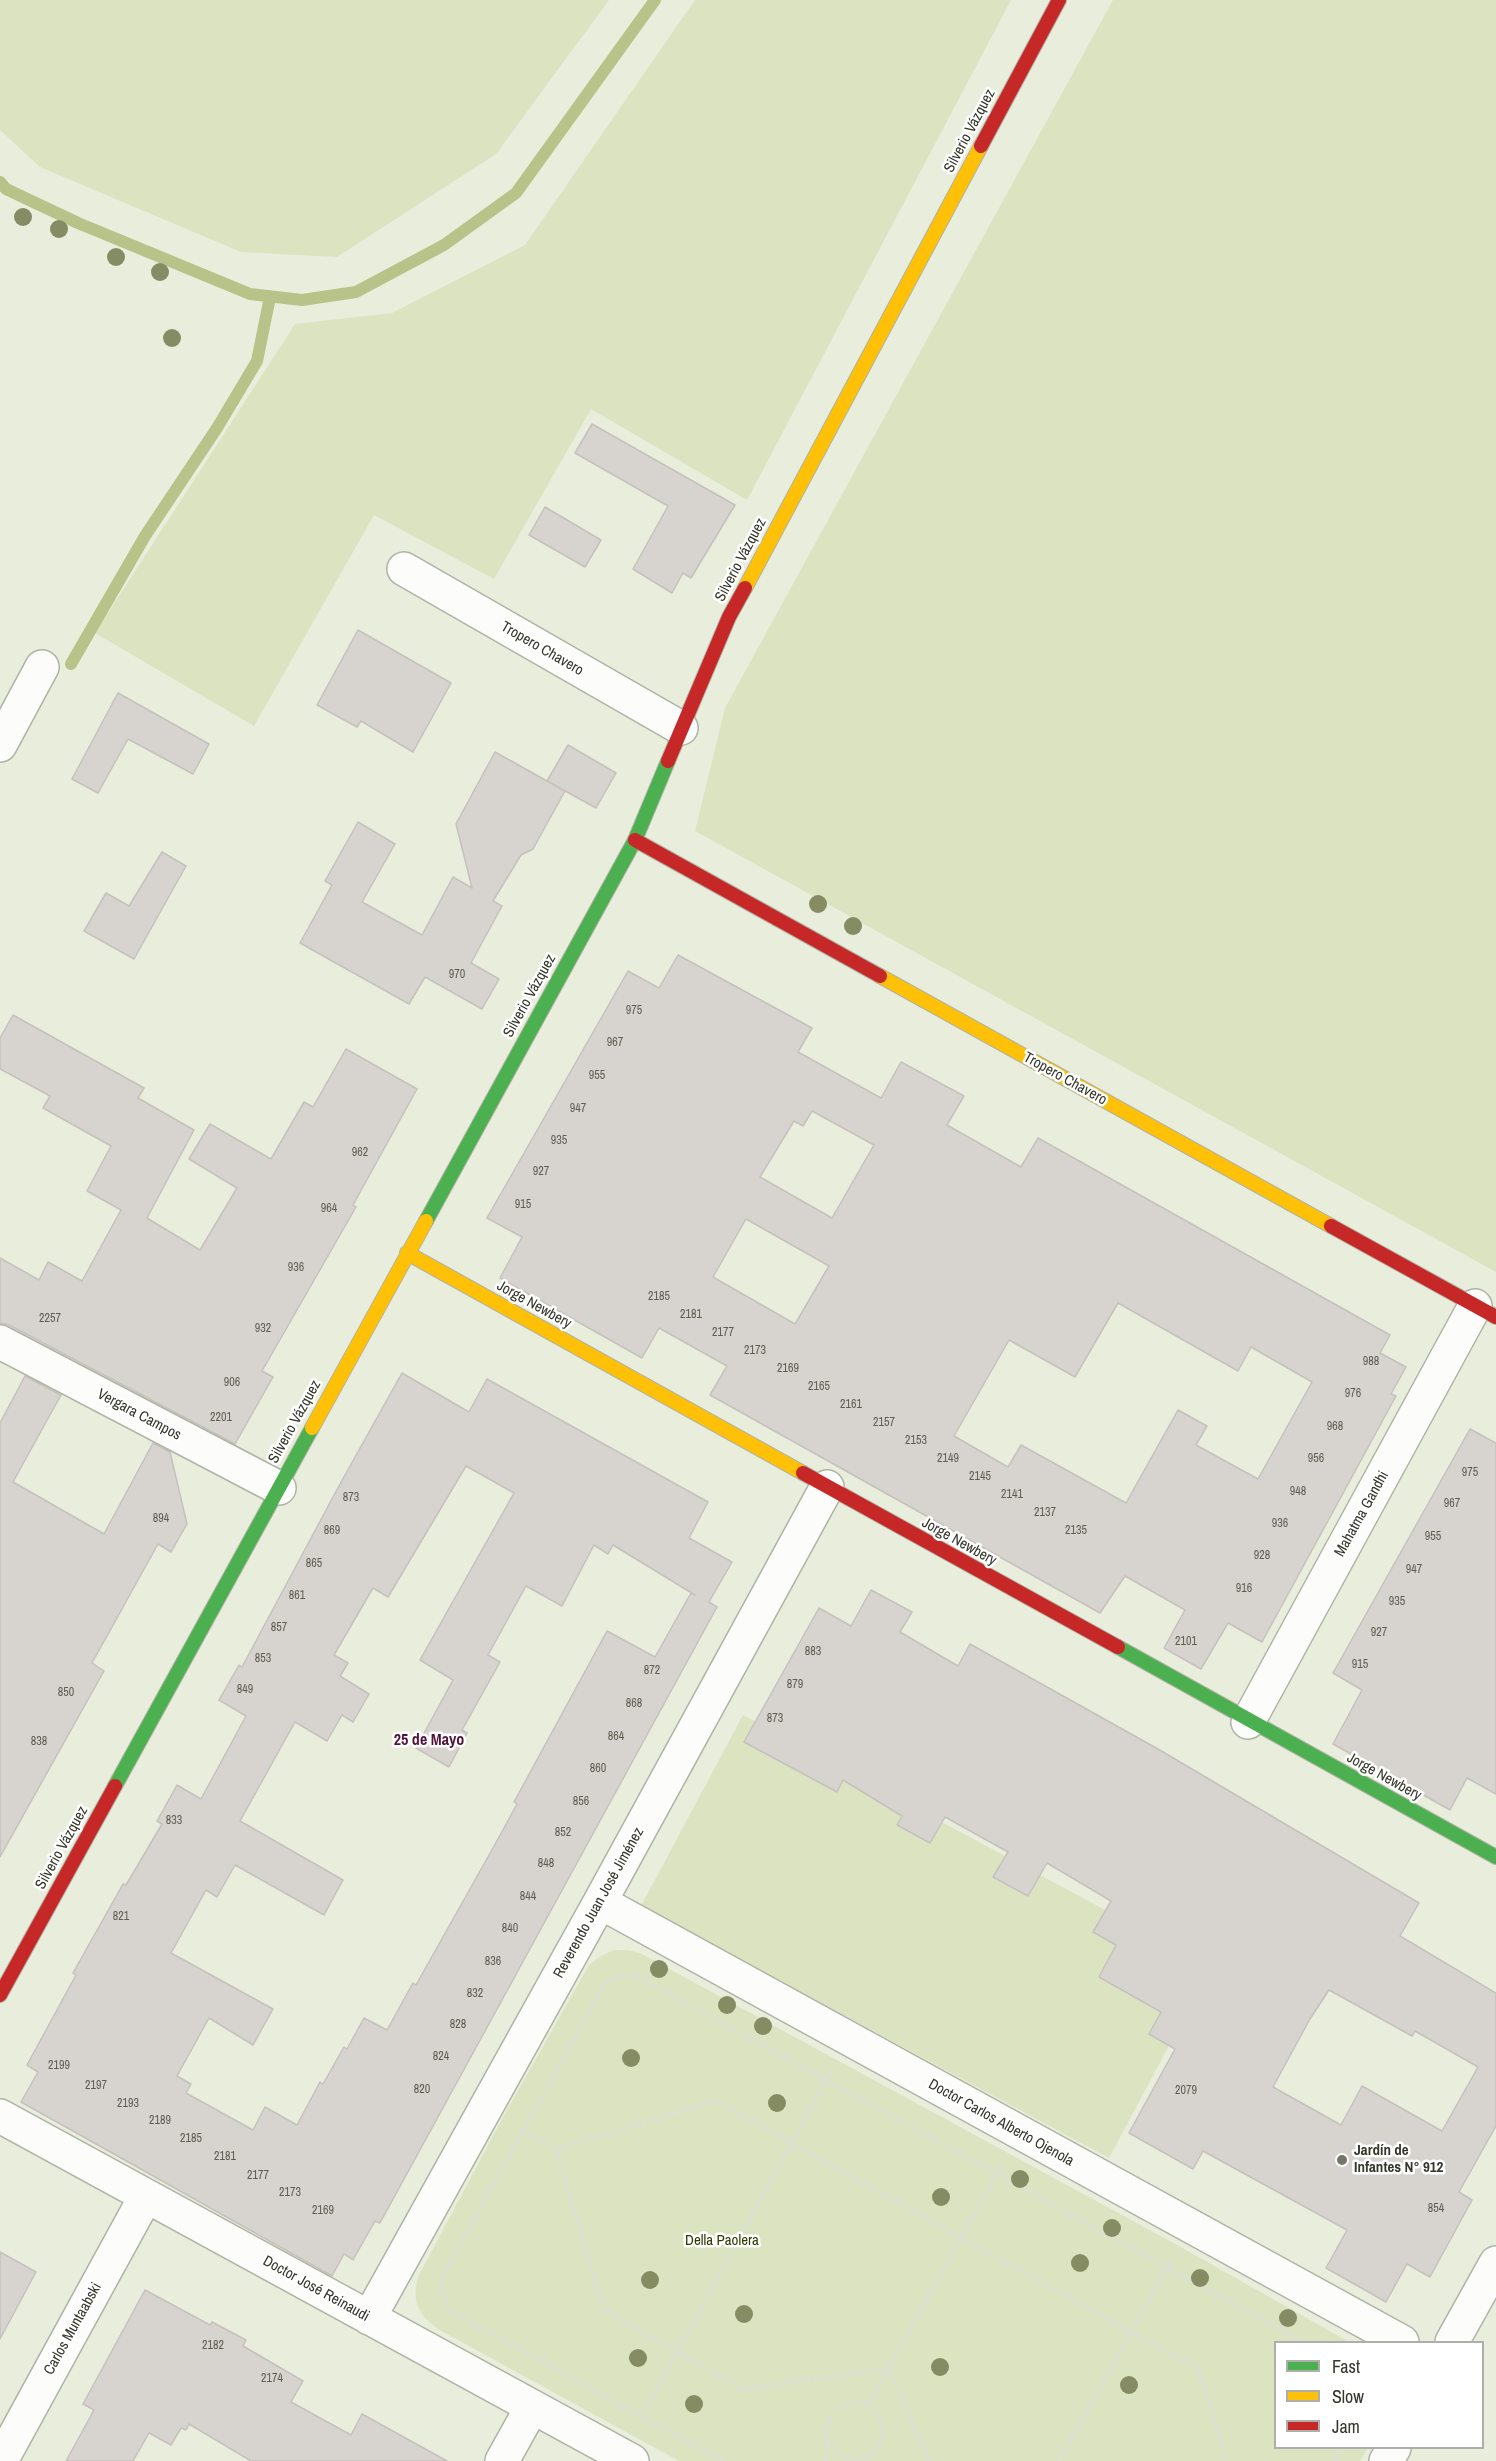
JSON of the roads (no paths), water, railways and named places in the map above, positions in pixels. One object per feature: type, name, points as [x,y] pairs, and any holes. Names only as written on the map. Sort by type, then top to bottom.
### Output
[{"type":"street","name":"Silverio Vázquez","points":[[0,1995],[635,840],[729,617],[1059,0]]},
{"type":"street","name":"Tropero Chavero","points":[[404,569],[681,728]]},
{"type":"street","points":[[0,745],[42,667]]},
{"type":"street","name":"Tropero Chavero","points":[[635,840],[1486,1312]]},
{"type":"street","name":"Jorge Newbery","points":[[406,1253],[1248,1722],[1496,1857]]},
{"type":"street","name":"Mahatma Gandhi","points":[[1248,1722],[1486,1312]]},
{"type":"street","name":"Vergara Campos","points":[[0,1342],[279,1488]]},
{"type":"street","name":"Reverendo Juan José Jiménez","points":[[369,2318],[827,1487]]},
{"type":"street","name":"Doctor Carlos Alberto Ojenola","points":[[600,1902],[1398,2341]]},
{"type":"street","name":"Doctor José Reinaudi","points":[[0,2116],[626,2458]]},
{"type":"street","name":"Carlos Muntaabski","points":[[1,2461],[146,2196]]},
{"type":"street","points":[[1453,2341],[1496,2263]]},
{"type":"street","points":[[502,2461],[532,2407]]},
{"type":"waterway","points":[[0,182],[6,189],[78,223],[250,294],[302,300],[356,292],[444,245],[516,193],[655,0]]},
{"type":"waterway","points":[[71,664],[145,536],[217,428],[257,361],[270,297]]},
{"type":"place","name":"Jardín de Infantes N° 912","points":[[1342,2160]]},
{"type":"district","name":"25 de Mayo","points":[[429,1741]]},
{"type":"park label","name":"Della Paolera","points":[[722,2241]]}]
